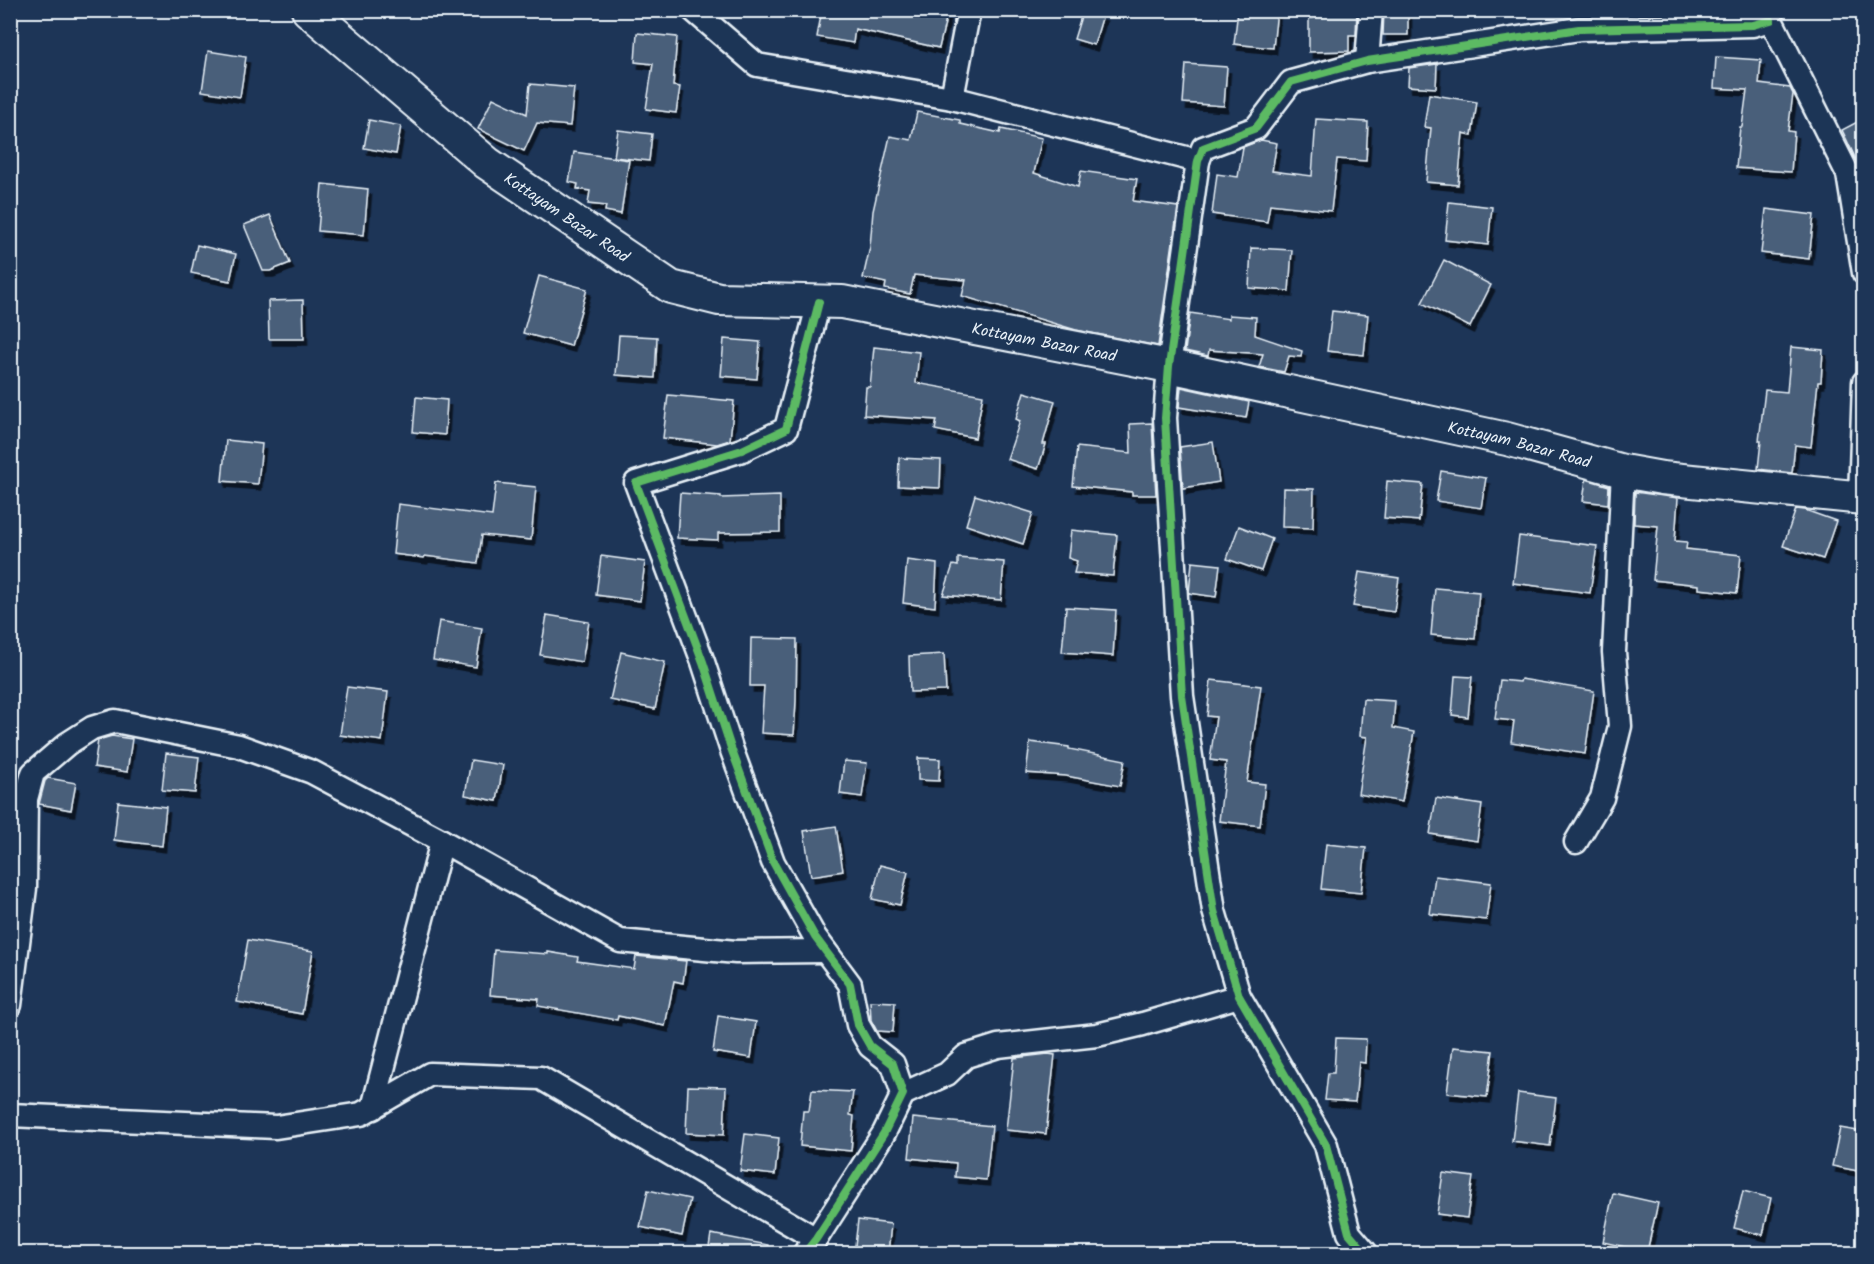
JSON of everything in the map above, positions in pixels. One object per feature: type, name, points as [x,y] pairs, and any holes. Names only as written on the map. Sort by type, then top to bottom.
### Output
[{"type":"main road","name":"Kottayam Bazar Road","points":[[308,10],[487,163],[671,287],[719,299],[842,302],[1169,366],[1507,439],[1623,471],[1662,478],[1862,498]]},
{"type":"street","points":[[693,10],[757,65],[952,98],[1198,161]]},
{"type":"street","points":[[952,98],[969,10]]},
{"type":"street","points":[[1367,61],[1371,10]]},
{"type":"street","points":[[1366,1254],[1349,1233],[1326,1145],[1239,996],[1214,911],[1182,696],[1165,418],[1169,366],[1198,161],[1203,148],[1256,128],[1291,82],[1367,61],[1580,29],[1753,25],[1771,15],[1848,174],[1863,273]]},
{"type":"street","points":[[819,302],[786,429],[742,450],[636,483],[703,662],[731,748],[773,862],[815,937],[850,984],[858,1025],[870,1046],[893,1064],[903,1094]]},
{"type":"street","points":[[1862,498],[1863,382]]},
{"type":"street","points":[[1576,842],[1602,798],[1620,726],[1614,652],[1623,471]]},
{"type":"street","points":[[10,1005],[25,888],[26,799],[33,773],[67,744],[92,728],[115,720],[239,746],[312,772],[620,940],[736,952],[825,951]]},
{"type":"street","points":[[373,1108],[442,841]]},
{"type":"street","points":[[10,1115],[276,1127],[361,1114],[430,1074],[541,1078],[810,1246],[884,1133],[903,1094],[948,1074],[966,1056],[998,1046],[1097,1035],[1239,996]]},
{"type":"building","points":[[822,10],[948,10],[939,48],[855,29],[853,43],[817,37]]},
{"type":"building","points":[[1083,10],[1103,15],[1094,45],[1074,39]]},
{"type":"building","points":[[1238,10],[1277,10],[1273,48],[1234,44]]},
{"type":"building","points":[[1314,10],[1357,10],[1356,35],[1349,35],[1349,51],[1309,52],[1309,18],[1313,18]]},
{"type":"building","points":[[1384,10],[1408,10],[1408,35],[1383,35]]},
{"type":"building","points":[[637,33],[677,37],[673,86],[680,87],[676,113],[646,109],[653,64],[635,62]]},
{"type":"building","points":[[208,51],[246,57],[240,97],[202,91]]},
{"type":"building","points":[[1716,57],[1761,60],[1759,84],[1790,88],[1793,94],[1788,131],[1794,132],[1791,172],[1736,168],[1747,90],[1714,88]]},
{"type":"building","points":[[1186,64],[1227,67],[1224,106],[1183,103]]},
{"type":"building","points":[[1437,64],[1436,88],[1408,86],[1409,68]]},
{"type":"building","points":[[530,84],[574,88],[570,126],[537,123],[524,151],[478,129],[493,98],[527,114]]},
{"type":"building","points":[[1429,94],[1477,102],[1472,135],[1463,133],[1458,185],[1426,182],[1431,128],[1424,127]]},
{"type":"building","points":[[917,112],[960,120],[960,124],[1000,133],[1001,129],[1042,138],[1034,173],[1078,187],[1081,171],[1137,179],[1133,201],[1178,207],[1158,346],[1076,330],[962,296],[966,280],[914,275],[910,294],[885,289],[886,283],[863,278],[870,247],[873,211],[890,136],[911,140]]},
{"type":"building","points":[[1316,119],[1368,122],[1366,161],[1337,159],[1331,211],[1270,204],[1267,222],[1212,214],[1217,174],[1238,177],[1243,147],[1261,140],[1277,143],[1272,171],[1312,176]]},
{"type":"building","points":[[1863,119],[1863,174],[1842,130]]},
{"type":"building","points":[[369,120],[401,126],[396,154],[364,148]]},
{"type":"building","points":[[618,130],[652,134],[649,161],[614,157]]},
{"type":"building","points":[[574,152],[629,160],[621,214],[605,211],[606,206],[588,204],[590,191],[577,189],[578,184],[569,182]]},
{"type":"building","points":[[322,184],[368,189],[364,235],[318,231]]},
{"type":"building","points":[[1449,202],[1492,207],[1488,245],[1445,240]]},
{"type":"building","points":[[1766,209],[1814,215],[1809,259],[1761,253]]},
{"type":"building","points":[[270,215],[290,263],[270,271],[263,271],[244,225]]},
{"type":"building","points":[[197,245],[236,254],[230,281],[191,273]]},
{"type":"building","points":[[1251,248],[1292,250],[1289,291],[1249,288]]},
{"type":"building","points":[[1444,260],[1491,285],[1470,327],[1422,303]]},
{"type":"building","points":[[539,276],[587,289],[571,346],[523,333]]},
{"type":"building","points":[[303,300],[304,339],[269,339],[268,301]]},
{"type":"building","points":[[1332,311],[1368,315],[1364,355],[1327,351]]},
{"type":"building","points":[[1190,313],[1229,319],[1229,315],[1256,317],[1255,335],[1302,351],[1301,357],[1289,356],[1284,372],[1259,367],[1263,354],[1209,350],[1208,356],[1185,351]]},
{"type":"building","points":[[619,335],[657,337],[655,378],[616,375]]},
{"type":"building","points":[[724,339],[760,342],[757,379],[721,376]]},
{"type":"building","points":[[874,347],[919,352],[916,383],[983,395],[975,438],[935,430],[937,420],[864,415],[866,387],[870,387]]},
{"type":"building","points":[[1791,347],[1823,350],[1821,382],[1818,382],[1811,447],[1795,445],[1792,473],[1758,469],[1765,390],[1787,392]]},
{"type":"building","points":[[1181,387],[1249,402],[1246,418],[1179,407]]},
{"type":"building","points":[[1024,392],[1055,401],[1038,469],[1007,459],[1020,421],[1016,419]]},
{"type":"building","points":[[668,395],[734,401],[730,440],[717,444],[663,438]]},
{"type":"building","points":[[416,397],[447,400],[445,435],[413,432]]},
{"type":"building","points":[[1152,423],[1156,495],[1132,495],[1132,492],[1073,486],[1077,447],[1131,453],[1130,424]]},
{"type":"building","points":[[226,440],[262,444],[258,484],[222,481]]},
{"type":"building","points":[[1213,442],[1219,482],[1183,488],[1180,447]]},
{"type":"building","points":[[899,458],[941,460],[940,488],[898,486]]},
{"type":"building","points":[[1441,471],[1486,478],[1481,508],[1436,501]]},
{"type":"building","points":[[1586,479],[1609,486],[1608,504],[1583,501]]},
{"type":"building","points":[[1387,481],[1423,484],[1419,521],[1384,518]]},
{"type":"building","points":[[496,483],[536,487],[531,540],[482,535],[478,563],[393,554],[398,504],[492,516]]},
{"type":"building","points":[[1283,488],[1314,489],[1313,528],[1282,527]]},
{"type":"building","points":[[1635,492],[1678,498],[1675,541],[1687,542],[1686,549],[1741,555],[1737,593],[1699,589],[1699,585],[1653,580],[1658,526],[1634,524]]},
{"type":"building","points":[[680,493],[721,496],[721,498],[780,496],[780,532],[718,533],[718,540],[677,538]]},
{"type":"building","points":[[975,495],[1033,513],[1023,544],[966,525]]},
{"type":"building","points":[[1796,509],[1836,521],[1823,559],[1783,546]]},
{"type":"building","points":[[1239,526],[1272,539],[1261,571],[1227,559]]},
{"type":"building","points":[[1071,530],[1117,535],[1113,576],[1074,573],[1077,561],[1068,558]]},
{"type":"building","points":[[1519,536],[1597,546],[1590,593],[1513,583]]},
{"type":"building","points":[[601,556],[645,562],[640,601],[596,595]]},
{"type":"building","points":[[958,558],[1004,562],[1001,600],[943,595],[953,565],[958,566]]},
{"type":"building","points":[[907,560],[937,564],[935,607],[903,603]]},
{"type":"building","points":[[1192,562],[1220,565],[1216,597],[1189,593]]},
{"type":"building","points":[[1359,572],[1399,578],[1394,612],[1353,606]]},
{"type":"building","points":[[1435,588],[1479,592],[1475,639],[1431,635]]},
{"type":"building","points":[[1066,607],[1116,610],[1113,656],[1062,652]]},
{"type":"building","points":[[547,615],[589,622],[582,662],[540,655]]},
{"type":"building","points":[[439,621],[482,628],[476,667],[433,660]]},
{"type":"building","points":[[751,638],[797,639],[794,735],[761,733],[764,686],[750,686]]},
{"type":"building","points":[[621,652],[665,662],[655,709],[610,700]]},
{"type":"building","points":[[944,654],[946,691],[910,692],[909,656]]},
{"type":"building","points":[[1455,676],[1472,677],[1468,717],[1452,715]]},
{"type":"building","points":[[1521,679],[1594,691],[1585,754],[1511,742],[1514,721],[1495,719],[1500,680],[1520,682]]},
{"type":"building","points":[[1211,680],[1261,686],[1247,782],[1265,784],[1260,826],[1219,821],[1226,762],[1210,760],[1216,717],[1207,716]]},
{"type":"building","points":[[347,687],[388,692],[382,741],[340,735]]},
{"type":"building","points":[[1363,699],[1395,701],[1393,728],[1414,732],[1402,802],[1358,794],[1367,737],[1360,736]]},
{"type":"building","points":[[112,736],[132,739],[127,772],[94,767],[98,740]]},
{"type":"building","points":[[1030,742],[1069,747],[1069,749],[1125,760],[1120,786],[1066,776],[1026,773]]},
{"type":"building","points":[[166,753],[199,757],[195,793],[162,790]]},
{"type":"building","points":[[918,758],[940,759],[939,781],[918,780]]},
{"type":"building","points":[[471,760],[503,765],[497,801],[465,795]]},
{"type":"building","points":[[844,761],[867,763],[862,797],[840,794]]},
{"type":"building","points":[[48,778],[76,783],[71,810],[39,804],[45,781]]},
{"type":"building","points":[[1436,798],[1482,805],[1477,841],[1430,834]]},
{"type":"building","points":[[118,802],[166,807],[162,846],[114,840]]},
{"type":"building","points":[[836,826],[843,871],[811,876],[804,831]]},
{"type":"building","points":[[1326,844],[1366,848],[1361,893],[1321,889]]},
{"type":"building","points":[[880,865],[908,872],[900,905],[872,899]]},
{"type":"building","points":[[1435,876],[1491,883],[1486,920],[1430,914]]},
{"type":"building","points":[[248,940],[313,951],[302,1014],[237,1002]]},
{"type":"building","points":[[494,950],[548,954],[548,952],[578,957],[577,961],[634,969],[636,956],[686,961],[683,983],[674,981],[665,1026],[618,1016],[617,1020],[538,1006],[539,999],[490,995]]},
{"type":"building","points":[[870,1001],[895,1002],[893,1032],[877,1031],[871,1020]]},
{"type":"building","points":[[718,1016],[756,1022],[751,1058],[713,1052]]},
{"type":"building","points":[[1336,1038],[1366,1039],[1365,1063],[1359,1062],[1355,1102],[1325,1100],[1328,1073],[1334,1073]]},
{"type":"building","points":[[1453,1047],[1493,1051],[1487,1097],[1447,1093]]},
{"type":"building","points":[[1055,1055],[1046,1134],[1006,1130],[1014,1058]]},
{"type":"building","points":[[688,1086],[726,1087],[724,1135],[686,1133]]},
{"type":"building","points":[[812,1090],[853,1092],[850,1115],[854,1116],[851,1151],[800,1146],[803,1111],[809,1111]]},
{"type":"building","points":[[1518,1093],[1556,1098],[1550,1146],[1512,1141]]},
{"type":"building","points":[[913,1118],[992,1126],[986,1180],[955,1177],[956,1163],[909,1158]]},
{"type":"building","points":[[1840,1128],[1863,1132],[1863,1172],[1832,1166]]},
{"type":"building","points":[[745,1134],[779,1138],[775,1175],[740,1171]]},
{"type":"building","points":[[1443,1173],[1473,1177],[1467,1218],[1437,1214]]},
{"type":"building","points":[[648,1190],[690,1199],[682,1236],[640,1227]]},
{"type":"building","points":[[1743,1191],[1771,1198],[1763,1235],[1734,1228]]},
{"type":"building","points":[[1613,1193],[1658,1203],[1647,1252],[1603,1242]]},
{"type":"building","points":[[858,1220],[891,1224],[888,1254],[854,1254]]},
{"type":"building","points":[[711,1234],[768,1245],[767,1254],[708,1254]]},
{"type":"cycle path","points":[[1367,1254],[1349,1233],[1326,1145],[1239,996],[1214,911],[1182,696],[1165,418],[1169,366],[1198,161],[1203,148],[1256,128],[1291,82],[1367,61],[1579,29],[1753,25],[1771,20]]},
{"type":"cycle path","points":[[804,1254],[884,1133],[903,1094],[893,1064],[870,1046],[858,1025],[850,984],[815,937],[773,862],[731,748],[703,662],[636,483],[742,450],[786,429],[819,302]]}]
